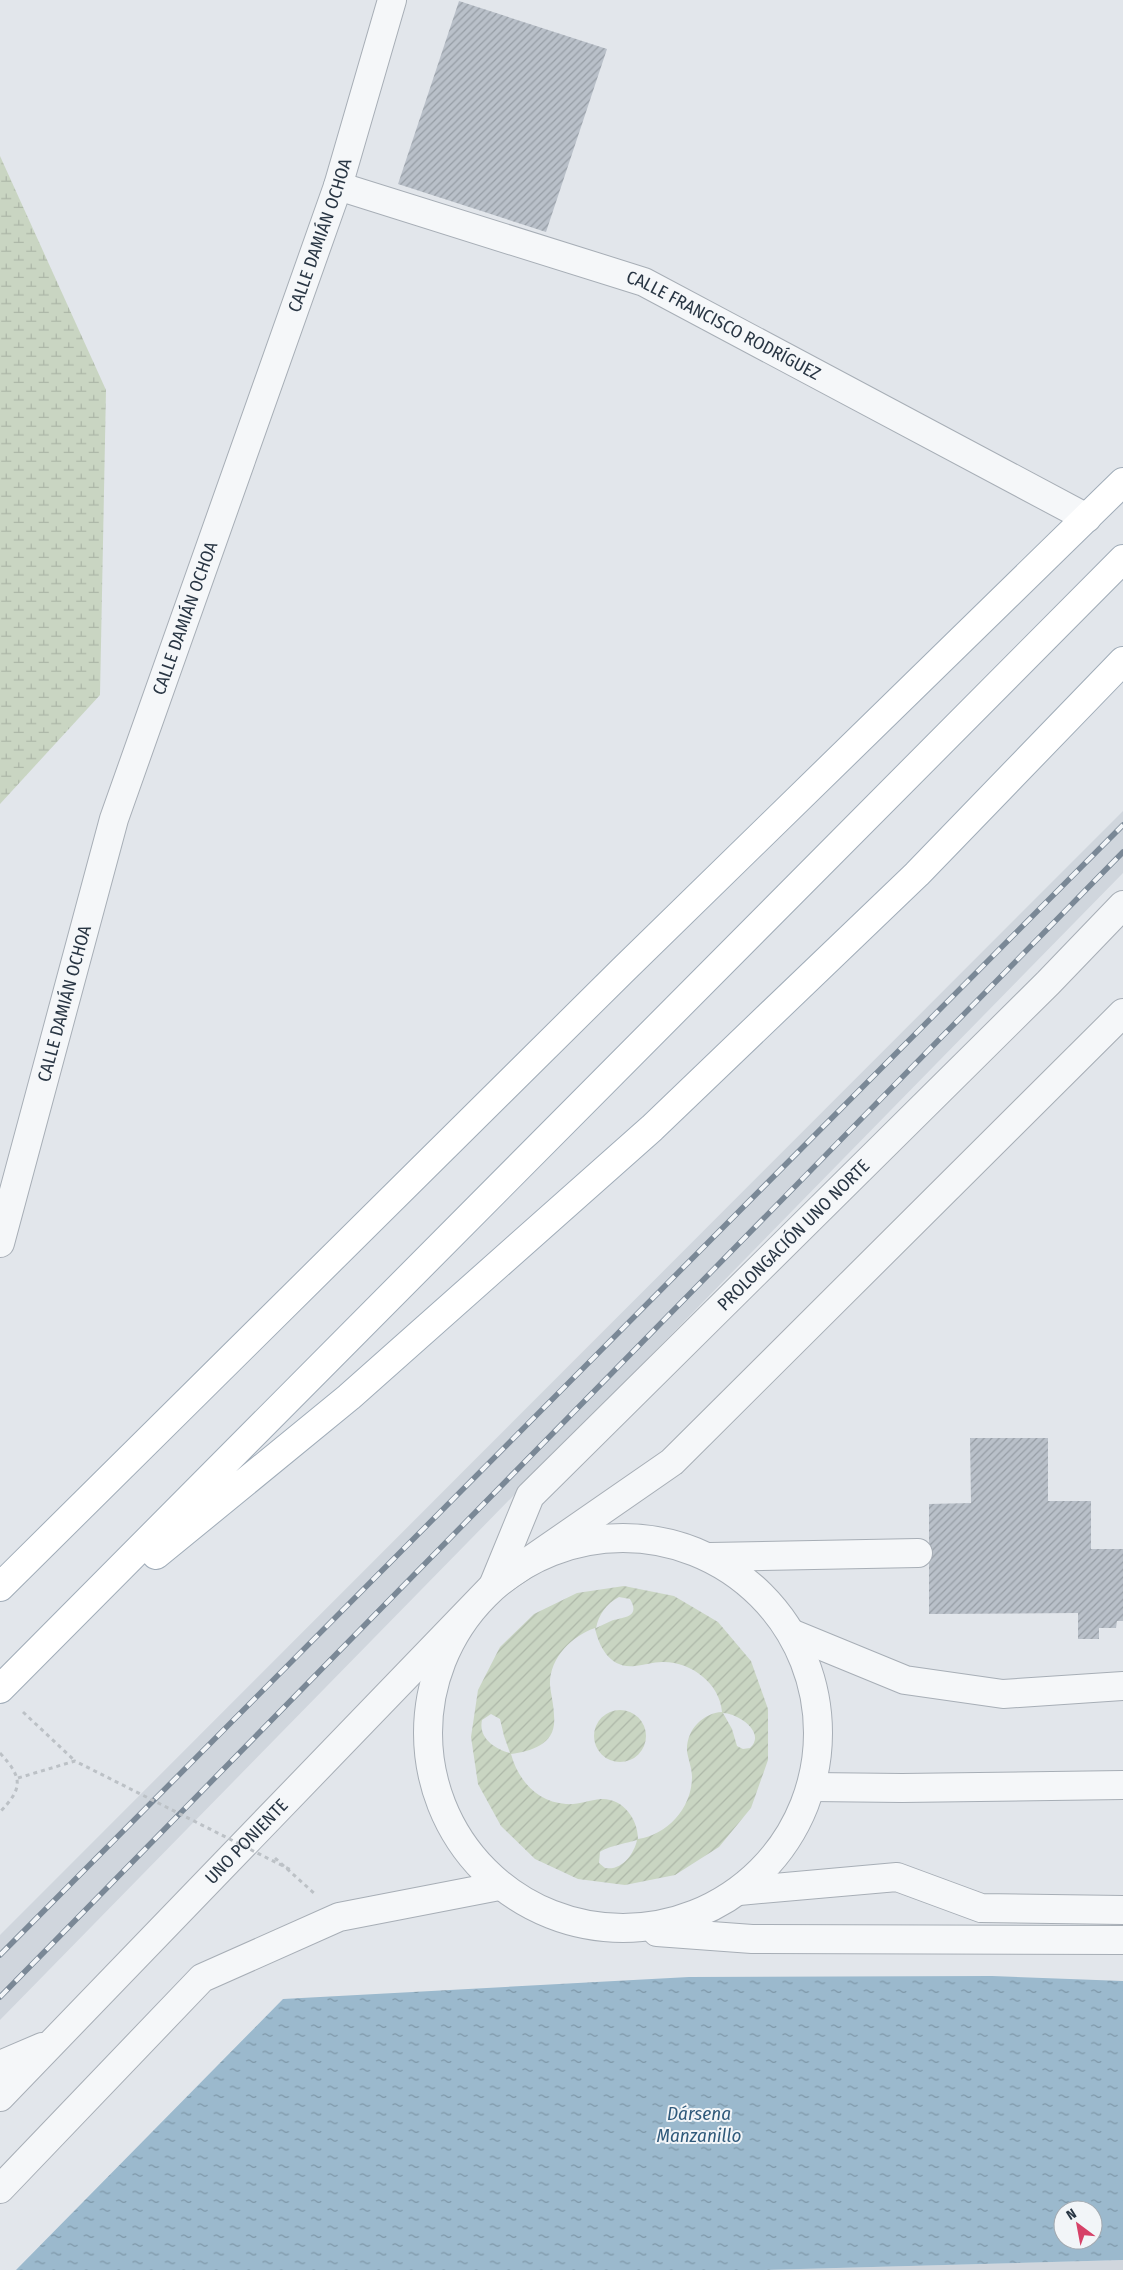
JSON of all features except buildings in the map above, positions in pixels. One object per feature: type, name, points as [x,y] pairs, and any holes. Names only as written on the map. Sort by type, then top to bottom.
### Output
[{"type":"main road","points":[[0,1587],[623,970],[1123,482]]},
{"type":"main road","points":[[0,1689],[39,1652],[1123,559]]},
{"type":"main road","points":[[39,1652],[349,1397],[652,1128],[917,874],[1123,661]]},
{"type":"street","name":"CALLE DAMIÁN OCHOA","points":[[0,1242],[114,819],[338,186],[392,0]]},
{"type":"street","name":"CALLE FRANCISCO RODRÍGUEZ","points":[[338,186],[644,282],[1087,518]]},
{"type":"street","name":"PROLONGACIÓN UNO NORTE","points":[[493,1586],[530,1496],[1040,990],[1123,905]]},
{"type":"street","points":[[493,1586],[672,1462],[1123,1014]]},
{"type":"street","name":"UNO PONIENTE","points":[[0,2097],[493,1586],[542,1555],[598,1539],[655,1540],[710,1557],[757,1589],[793,1634],[814,1683],[820,1735],[812,1787],[784,1845],[739,1891],[681,1920],[618,1929],[555,1918],[499,1886],[454,1836],[430,1772],[428,1704],[451,1639],[493,1586]]},
{"type":"street","points":[[710,1557],[918,1553]]},
{"type":"street","points":[[793,1634],[905,1680],[1003,1694],[1123,1686]]},
{"type":"street","points":[[812,1787],[902,1788],[1123,1785]]},
{"type":"street","points":[[739,1891],[897,1877],[981,1908],[1123,1910]]},
{"type":"street","points":[[0,2189],[202,1978],[339,1917],[499,1886]]},
{"type":"street","points":[[618,1929],[752,1940],[1123,1940]]},
{"type":"street","points":[[0,2065],[54,2042]]},
{"type":"path","points":[[20,1710],[75,1761],[291,1870]]},
{"type":"path","points":[[0,1753],[18,1778],[16,1795],[0,1812]]},
{"type":"path","points":[[18,1778],[75,1761]]},
{"type":"path","points":[[250,1839],[291,1870],[339,1917]]},
{"type":"shaded area","points":[[1123,811],[1123,873],[0,2020],[0,1935]]},
{"type":"shaded area","points":[[1123,2260],[1123,2270],[764,2270]]},
{"type":"green space","points":[[0,156],[106,390],[100,695],[0,804]]},
{"type":"green space","points":[[624,1586],[674,1596],[718,1622],[751,1661],[768,1709],[768,1760],[751,1808],[719,1847],[675,1875],[625,1885],[578,1879],[535,1859],[501,1826],[478,1784],[471,1737],[478,1690],[500,1647],[534,1614],[577,1593]],"holes":[[[619,1597],[630,1599],[633,1605],[632,1613],[629,1616],[596,1628],[599,1618],[610,1603]],[[595,1628],[603,1650],[613,1661],[619,1664],[635,1666],[659,1662],[683,1665],[710,1683],[720,1701],[722,1712],[702,1719],[689,1736],[687,1751],[692,1777],[688,1799],[683,1809],[668,1826],[649,1836],[638,1839],[632,1817],[628,1811],[616,1802],[601,1799],[566,1804],[546,1799],[530,1788],[514,1764],[511,1754],[535,1748],[547,1740],[552,1733],[554,1708],[550,1685],[553,1666],[564,1649],[578,1636]],[[723,1713],[736,1716],[753,1730],[755,1736],[750,1748],[743,1749],[737,1746],[732,1729]],[[491,1714],[500,1719],[510,1753],[493,1746],[489,1742],[481,1726],[482,1720]],[[637,1840],[630,1856],[617,1867],[605,1868],[599,1863],[600,1852],[607,1848]]]},
{"type":"green space","points":[[615,1710],[625,1710],[635,1714],[642,1721],[646,1736],[642,1751],[635,1758],[625,1762],[615,1762],[605,1758],[598,1751],[594,1741],[594,1731],[598,1721],[605,1714]]},
{"type":"water","name":"Dársena Manzanillo","points":[[992,1976],[1123,1981],[1123,2260],[764,2270],[16,2270],[283,1999],[689,1977]]},
{"type":"railway","points":[[0,1955],[1123,825]]},
{"type":"railway","points":[[0,1997],[1123,852]]}]
